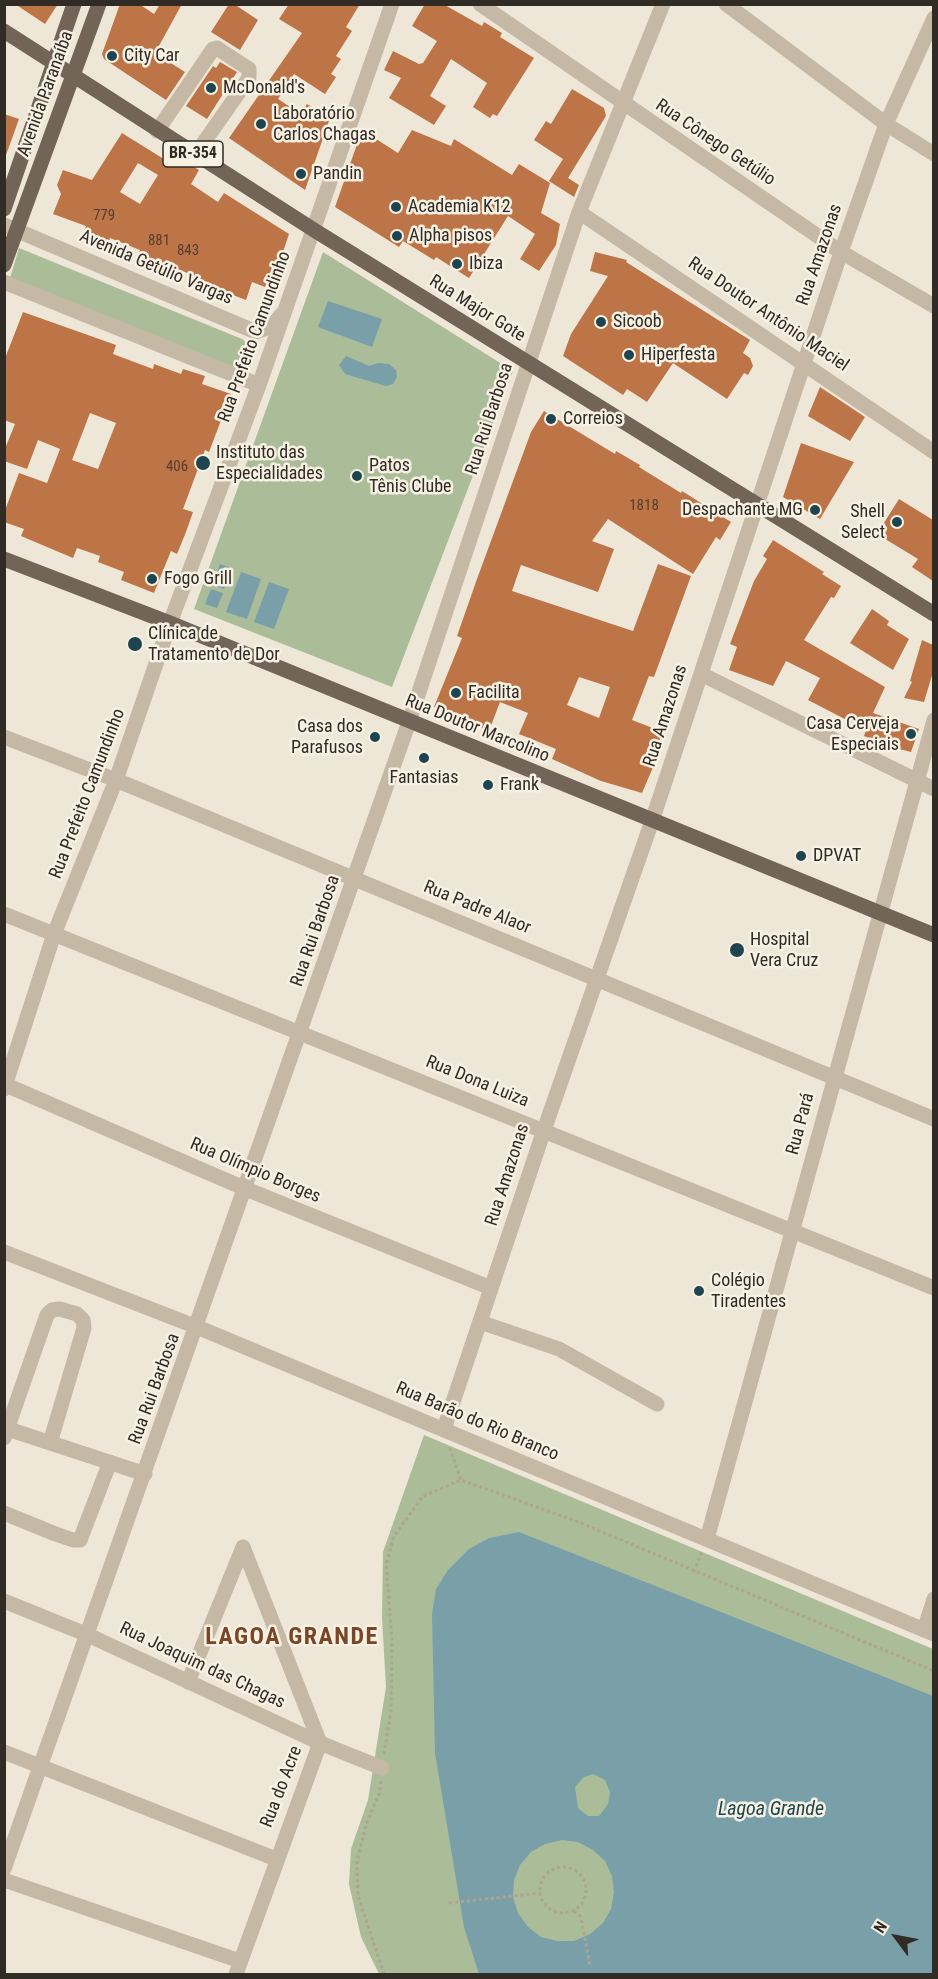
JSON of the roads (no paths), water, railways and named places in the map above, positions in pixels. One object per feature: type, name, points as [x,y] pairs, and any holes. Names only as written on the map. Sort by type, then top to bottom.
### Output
[{"type":"main road","name":"Avenida Paranaíba","points":[[4,209],[56,64],[74,4]]},
{"type":"main road","name":"Avenida Paranaíba","points":[[4,265],[11,227],[74,76],[99,4]]},
{"type":"main road","name":"Rua Major Gote","points":[[4,31],[314,230],[933,614]]},
{"type":"main road","name":"Rua Doutor Marcolino","points":[[4,560],[171,623],[933,935]]},
{"type":"street","name":"Rua Prefeito Camundinho","points":[[5,1087],[54,934],[116,780],[259,385],[392,4]]},
{"type":"street","name":"Rua Cônego Getúlio","points":[[480,4],[841,252],[933,306]]},
{"type":"street","name":"Rua Rui Barbosa","points":[[4,1869],[302,1032],[409,722],[579,212],[625,104],[663,4]]},
{"type":"street","points":[[726,4],[886,124],[933,154]]},
{"type":"street","points":[[929,4],[933,7]]},
{"type":"street","name":"Rua Amazonas","points":[[444,1429],[544,1130],[652,821],[841,252],[886,124],[933,18]]},
{"type":"street","points":[[157,131],[213,49],[218,48],[249,69],[249,78],[195,155]]},
{"type":"street","name":"Rua Doutor Antônio Maciel","points":[[579,212],[804,363],[933,453]]},
{"type":"street","name":"Avenida Getúlio Vargas","points":[[11,227],[256,332]]},
{"type":"street","points":[[4,282],[259,385]]},
{"type":"street","points":[[242,378],[254,370],[260,358],[261,348],[256,332],[272,326],[285,309]]},
{"type":"street","points":[[701,674],[933,789]]},
{"type":"street","name":"Rua Pará","points":[[707,1539],[933,720]]},
{"type":"street","name":"Rua Padre Alaor","points":[[4,737],[116,780],[933,1119]]},
{"type":"street","name":"Rua Dona Luiza","points":[[4,914],[302,1032],[933,1288]]},
{"type":"street","name":"Rua Olímpio Borges","points":[[5,1087],[246,1189],[491,1288]]},
{"type":"street","name":"Rua Barão do Rio Branco","points":[[4,1252],[444,1429],[929,1632]]},
{"type":"street","points":[[50,1443],[84,1328],[83,1320],[77,1314],[60,1309],[52,1310],[47,1315],[6,1434],[50,1443],[146,1474]]},
{"type":"street","points":[[480,1322],[559,1348],[657,1404]]},
{"type":"street","points":[[4,1513],[53,1533],[80,1540],[110,1462]]},
{"type":"street","name":"Rua do Acre","points":[[188,1682],[243,1547],[320,1743],[238,1968]]},
{"type":"street","points":[[929,1632],[933,1599]]},
{"type":"street","name":"Rua Joaquim das Chagas","points":[[4,1601],[88,1635],[320,1743],[382,1768]]},
{"type":"street","points":[[4,1752],[276,1859]]},
{"type":"street","points":[[4,1881],[238,1968]]},
{"type":"water","points":[[328,301],[382,319],[372,347],[318,327]]},
{"type":"water","points":[[346,356],[369,366],[378,363],[389,364],[396,370],[397,377],[393,384],[386,386],[345,374],[339,365]]},
{"type":"water","points":[[220,564],[231,568],[224,589],[213,585]]},
{"type":"water","points":[[241,572],[261,579],[247,619],[226,612]]},
{"type":"water","points":[[269,582],[289,589],[274,629],[254,622]]},
{"type":"water","points":[[211,589],[223,593],[217,608],[205,604]]},
{"type":"water","name":"Lagoa Grande","points":[[519,1532],[933,1696],[933,1974],[479,1974],[464,1927],[435,1753],[432,1614],[436,1589],[448,1570],[469,1549],[489,1538]],"holes":[[[593,1774],[605,1780],[610,1792],[608,1804],[599,1816],[588,1816],[578,1808],[575,1787],[584,1777]],[[562,1840],[578,1842],[593,1850],[605,1861],[612,1876],[614,1892],[611,1909],[603,1923],[590,1934],[574,1941],[557,1941],[541,1937],[528,1927],[518,1913],[513,1897],[514,1880],[520,1865],[531,1852],[545,1844]]]},
{"type":"place","name":"City Car","points":[[112,56]]},
{"type":"place","name":"McDonald's","points":[[211,88]]},
{"type":"place","name":"Laboratório Carlos Chagas","points":[[261,124]]},
{"type":"place","name":"Pandin","points":[[301,174]]},
{"type":"place","name":"Academia K12","points":[[396,207]]},
{"type":"place","name":"Alpha pisos","points":[[397,236]]},
{"type":"place","name":"Ibiza","points":[[457,264]]},
{"type":"place","name":"Sicoob","points":[[601,322]]},
{"type":"place","name":"Hiperfesta","points":[[629,355]]},
{"type":"place","name":"Correios","points":[[551,419]]},
{"type":"place","name":"Instituto das Especialidades","points":[[203,463]]},
{"type":"place","name":"Patos Tênis Clube","points":[[357,476]]},
{"type":"place","name":"Despachante MG","points":[[815,510]]},
{"type":"place","name":"Shell Select","points":[[897,522]]},
{"type":"place","name":"Fogo Grill","points":[[152,579]]},
{"type":"place","name":"Clínica de Tratamento de Dor","points":[[135,644]]},
{"type":"place","name":"Facilita","points":[[456,693]]},
{"type":"place","name":"Casa Cerveja Especiais","points":[[911,734]]},
{"type":"place","name":"Casa dos Parafusos","points":[[375,737]]},
{"type":"place","name":"Fantasias","points":[[424,758]]},
{"type":"place","name":"Frank","points":[[488,785]]},
{"type":"place","name":"DPVAT","points":[[801,856]]},
{"type":"place","name":"Hospital Vera Cruz","points":[[737,950]]},
{"type":"place","name":"Colégio Tiradentes","points":[[699,1291]]},
{"type":"district","name":"LAGOA GRANDE","points":[[292,1638]]}]
